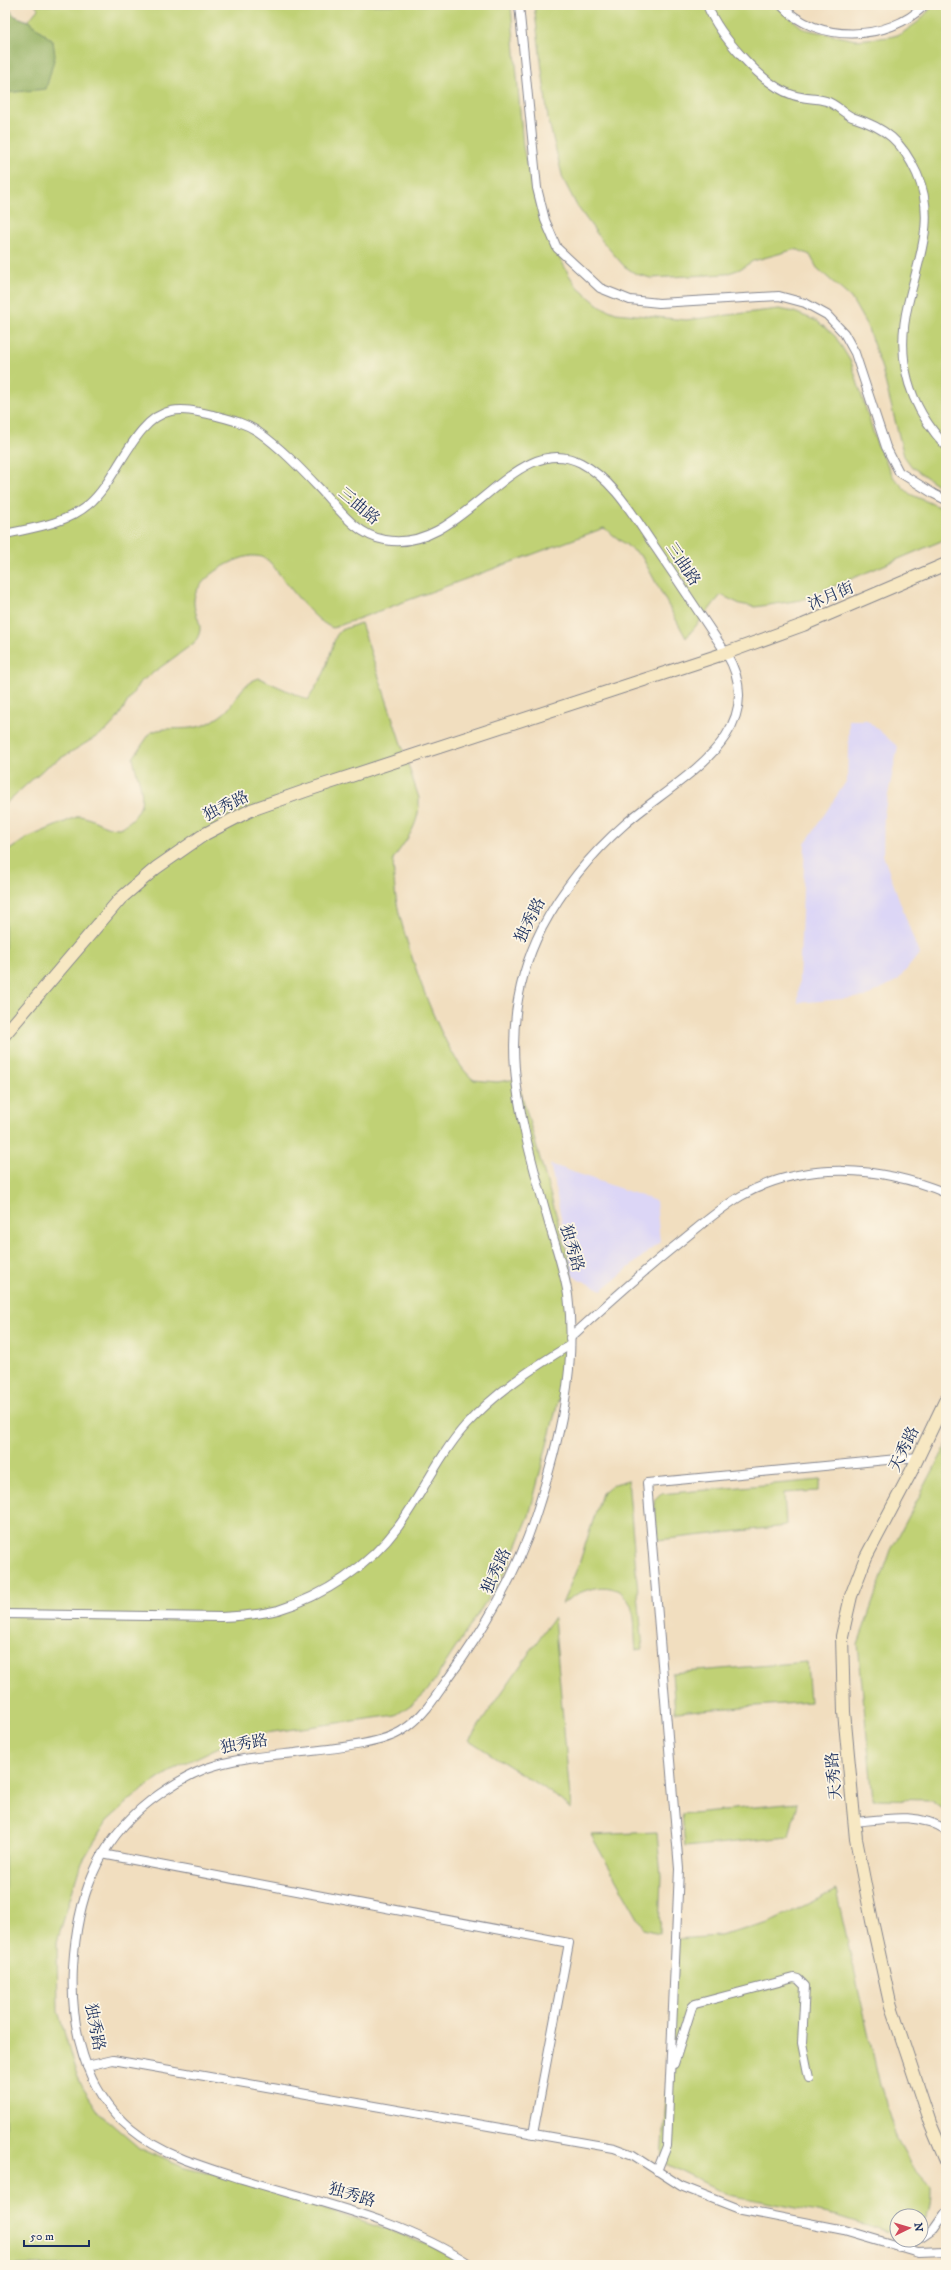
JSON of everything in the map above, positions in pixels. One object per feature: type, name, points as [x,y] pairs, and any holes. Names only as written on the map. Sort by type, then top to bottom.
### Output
[{"type":"main road","name":"沐月街","points":[[726,653],[803,625],[946,564]]},
{"type":"main road","name":"独秀路","points":[[5,1034],[120,900],[156,868],[206,834],[251,810],[726,653]]},
{"type":"main road","name":"天秀路","points":[[946,1399],[918,1457],[866,1557],[851,1596],[842,1636],[844,1712],[854,1822],[872,1921],[890,2003],[930,2123],[946,2161]]},
{"type":"street","points":[[519,5],[537,188],[545,220],[557,248],[578,270],[600,288],[630,300],[659,303],[779,296],[805,303],[827,315],[844,333],[855,353],[886,447],[900,472],[946,500]]},
{"type":"street","points":[[707,5],[721,30],[764,77],[793,95],[835,105],[851,116],[881,128],[902,147],[910,160],[920,181],[927,215],[923,253],[904,319],[905,367],[907,380],[918,409],[928,427],[946,446]]},
{"type":"street","points":[[781,5],[796,19],[816,27],[834,31],[870,33],[887,29],[904,22],[925,5]]},
{"type":"street","name":"三曲路","points":[[5,534],[61,520],[83,509],[102,491],[144,429],[157,416],[172,411],[202,412],[234,420],[256,430],[290,459],[357,526],[371,536],[388,541],[408,540],[440,529],[467,512],[499,484],[522,467],[545,458],[562,457],[574,460],[589,468],[624,501],[726,653]]},
{"type":"street","name":"独秀路","points":[[471,2265],[436,2244],[395,2226],[230,2175],[162,2149],[138,2135],[118,2117],[99,2091],[87,2066],[80,2046],[75,2016],[73,1964],[84,1897],[89,1882],[102,1854],[118,1831],[143,1807],[163,1791],[196,1773],[213,1766],[248,1758],[376,1741],[402,1732],[417,1719],[435,1697],[482,1631],[505,1591],[519,1561],[541,1498],[557,1435],[564,1397],[570,1341],[569,1306],[565,1279],[530,1152],[516,1085],[513,1034],[520,988],[530,955],[544,925],[560,898],[582,868],[625,824],[705,761],[726,736],[736,714],[739,693],[735,671],[726,653]]},
{"type":"street","points":[[5,1614],[194,1618],[245,1616],[278,1610],[311,1596],[357,1569],[387,1541],[402,1521],[442,1456],[476,1414],[520,1377],[570,1341],[646,1269],[708,1219],[736,1200],[764,1185],[810,1173],[860,1171],[898,1177],[946,1193]]},
{"type":"street","points":[[658,2171],[667,2146],[679,1869],[647,1483],[918,1457]]},
{"type":"street","points":[[946,1603],[946,1618]]},
{"type":"street","points":[[854,1822],[907,1817],[933,1823],[946,1830]]},
{"type":"street","points":[[102,1854],[568,1943],[532,2134]]},
{"type":"street","points":[[670,2079],[683,2031],[692,2007],[794,1978],[798,1979],[804,1986],[802,2043],[809,2078]]},
{"type":"street","points":[[87,2066],[113,2060],[622,2150],[633,2154],[681,2186],[742,2210],[844,2230],[889,2244]]},
{"type":"street","points":[[929,2232],[934,2229],[946,2212]]},
{"type":"street","points":[[903,2248],[925,2253],[946,2251]]},
{"type":"shaded area","points":[[849,720],[867,720],[898,747],[884,814],[883,855],[919,954],[898,980],[865,997],[798,1003],[805,844],[847,780]]},
{"type":"shaded area","points":[[550,1164],[656,1201],[660,1242],[602,1290],[573,1276]]},
{"type":"green space","points":[[5,5],[15,16],[28,21],[53,41],[55,56],[46,89],[5,93]]},
{"type":"green space","points":[[35,5],[511,5],[523,147],[532,189],[552,243],[569,275],[578,288],[601,307],[616,313],[686,320],[779,309],[794,312],[817,321],[835,336],[851,362],[877,444],[894,478],[910,494],[946,510],[946,539],[801,600],[755,607],[740,604],[721,595],[686,638],[642,557],[604,528],[333,628],[326,625],[311,613],[268,560],[257,556],[243,558],[234,561],[216,571],[207,578],[196,592],[194,606],[200,631],[194,643],[139,683],[117,719],[106,731],[46,767],[5,804],[5,93],[46,88],[53,41],[28,21],[38,9]]},
{"type":"green space","points":[[534,5],[775,5],[804,29],[856,40],[890,37],[901,34],[918,22],[934,5],[946,5],[946,491],[912,467],[904,456],[882,369],[867,326],[851,298],[817,268],[810,255],[796,249],[753,261],[740,269],[726,274],[651,278],[636,274],[624,266],[603,242],[577,206],[563,179],[548,118]]},
{"type":"green space","points":[[361,623],[419,798],[419,807],[415,823],[408,837],[393,859],[394,884],[398,908],[409,948],[427,1000],[438,1026],[450,1049],[462,1067],[474,1080],[497,1082],[517,1079],[571,1266],[571,1350],[529,1516],[506,1571],[428,1690],[415,1702],[396,1715],[251,1735],[221,1746],[177,1767],[143,1789],[107,1821],[79,1869],[57,1942],[58,2011],[76,2073],[83,2088],[100,2114],[139,2148],[185,2168],[229,2178],[409,2237],[438,2248],[466,2265],[5,2265],[5,853],[27,838],[79,816],[89,818],[112,828],[124,826],[137,814],[142,799],[140,783],[133,758],[151,732],[165,729],[194,728],[209,723],[229,708],[241,690],[253,680],[259,678],[308,700],[324,673],[336,636],[341,630]]},
{"type":"green space","points":[[946,1446],[946,1811],[931,1800],[873,1799],[858,1644],[891,1550]]},
{"type":"green space","points":[[628,1480],[643,1649],[636,1650],[632,1609],[627,1598],[619,1591],[600,1587],[590,1589],[570,1598],[562,1604],[579,1564],[602,1493],[612,1485]]},
{"type":"green space","points":[[821,1480],[818,1491],[784,1493],[786,1526],[658,1540],[654,1500],[660,1494]]},
{"type":"green space","points":[[554,1617],[571,1809],[554,1795],[469,1740]]},
{"type":"green space","points":[[807,1662],[810,1702],[675,1712],[672,1673]]},
{"type":"green space","points":[[797,1803],[789,1837],[685,1847],[682,1814]]},
{"type":"green space","points":[[657,1832],[661,1876],[659,1933],[644,1929],[591,1835]]},
{"type":"green space","points":[[836,1890],[880,2085],[897,2140],[911,2165],[931,2187],[929,2211],[929,2208],[889,2208],[889,2231],[838,2216],[729,2195],[662,2162],[676,1939],[719,1936],[769,1923]]}]
